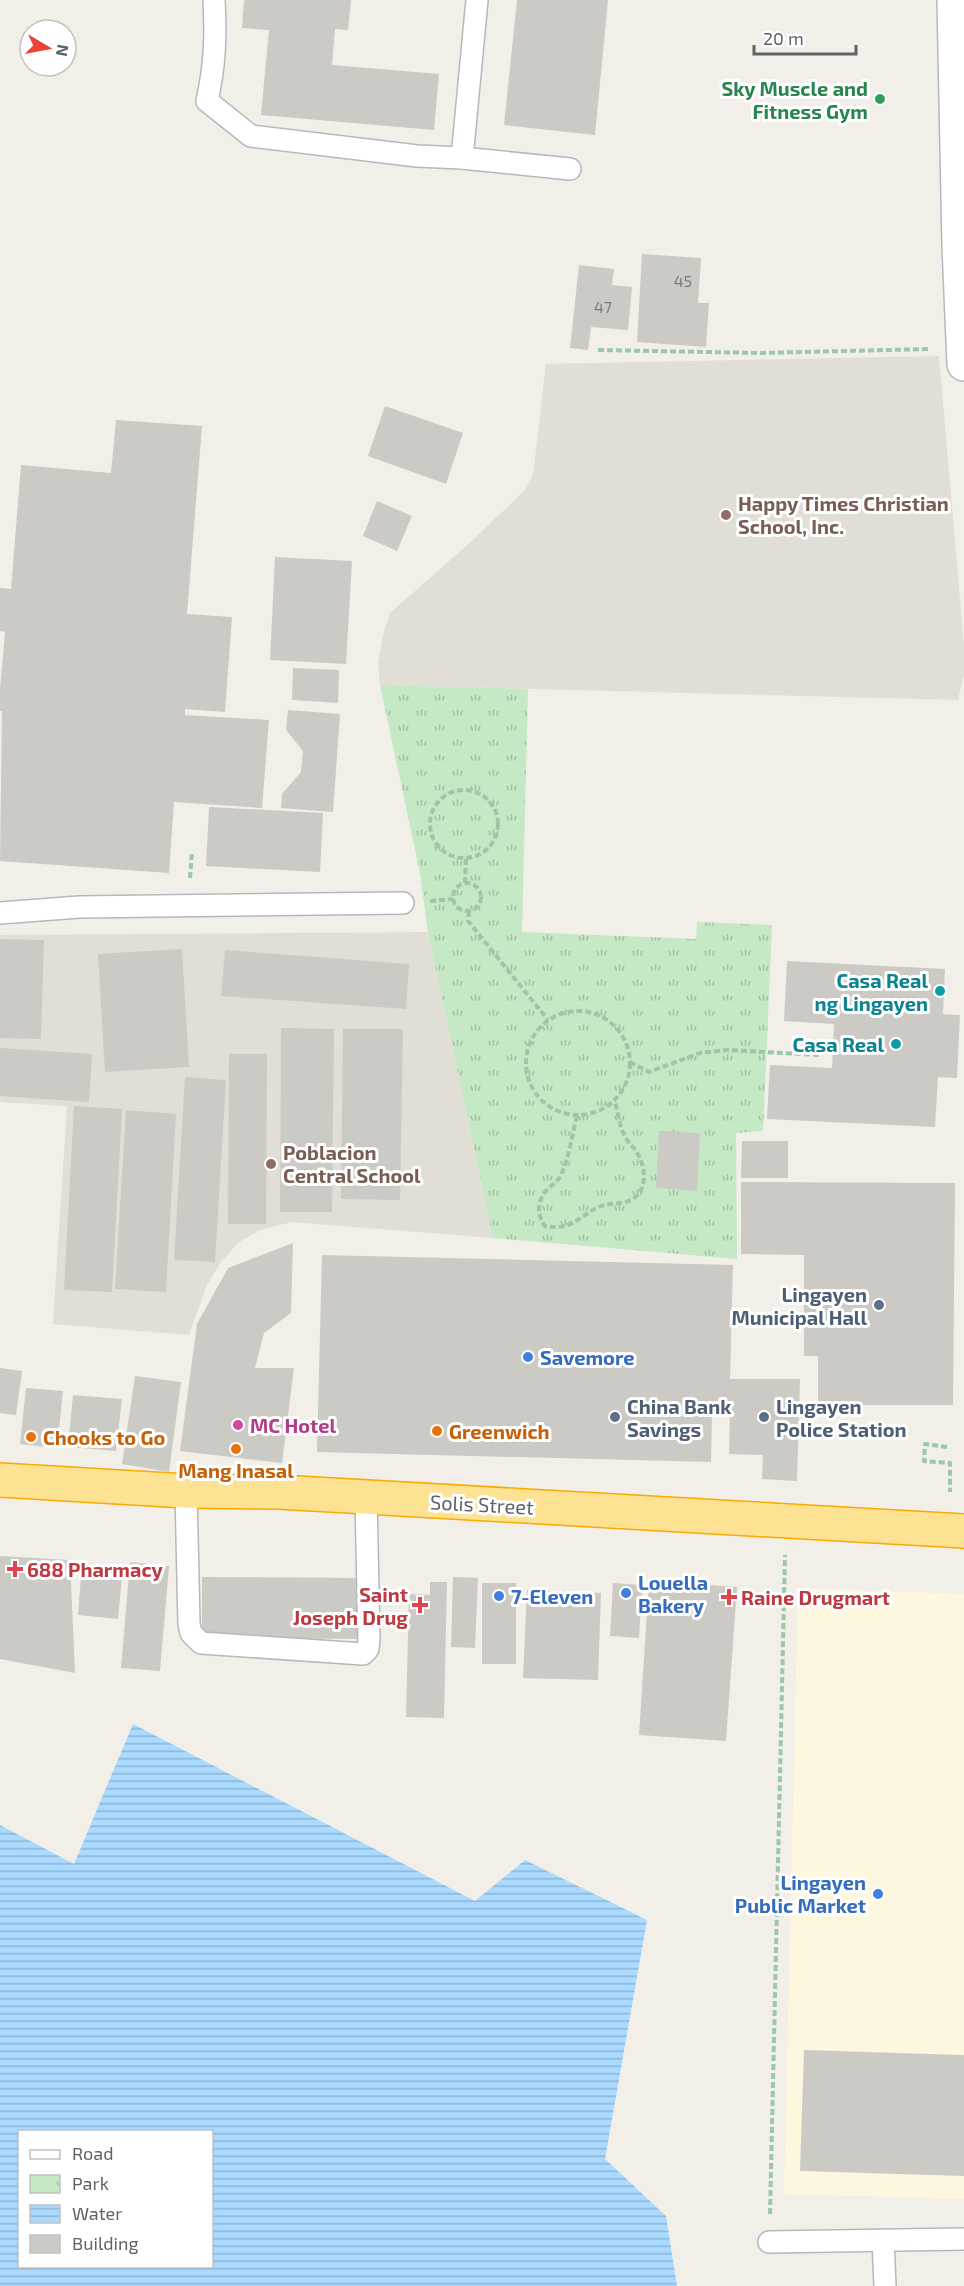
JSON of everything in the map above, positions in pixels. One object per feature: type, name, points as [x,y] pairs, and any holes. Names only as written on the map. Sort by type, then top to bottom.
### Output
[{"type":"highway","name":"Solis Street","points":[[0,1480],[186,1491],[279,1492],[964,1531]]},
{"type":"street","points":[[954,0],[963,356]]},
{"type":"lane","points":[[214,0],[216,44],[207,100],[250,136],[417,156],[462,158],[570,169]]},
{"type":"lane","points":[[462,158],[477,0]]},
{"type":"lane","points":[[0,913],[79,907],[403,903]]},
{"type":"lane","points":[[186,1491],[189,1624],[195,1638],[201,1643],[363,1654],[366,1653],[369,1639],[366,1498]]},
{"type":"lane","points":[[769,2242],[964,2239]]},
{"type":"lane","points":[[883,2240],[885,2286]]},
{"type":"path","points":[[598,350],[963,356]]},
{"type":"path","points":[[457,789],[469,789],[479,793],[495,808],[498,819],[494,841],[477,856],[466,859],[444,853],[436,845],[429,822],[431,811],[437,801],[457,789]]},
{"type":"path","points":[[465,883],[466,859]]},
{"type":"path","points":[[465,883],[478,888],[481,895],[480,903],[469,911],[462,910],[453,899],[454,891],[459,885],[465,883]]},
{"type":"path","points":[[469,911],[468,921],[548,1020]]},
{"type":"path","points":[[578,1011],[594,1013],[608,1021],[619,1032],[627,1046],[630,1062],[623,1089],[615,1101],[603,1109],[577,1116],[561,1113],[546,1106],[534,1094],[527,1079],[525,1062],[528,1046],[536,1031],[548,1020],[562,1013],[578,1011]]},
{"type":"path","points":[[630,1062],[649,1072],[700,1053],[727,1050],[820,1055]]},
{"type":"path","points":[[577,1116],[562,1174],[556,1183],[545,1192],[540,1203],[539,1218],[545,1226],[559,1228],[573,1223],[602,1205],[631,1200],[642,1190],[645,1178],[642,1163],[625,1137],[615,1101]]},
{"type":"path","points":[[947,1447],[925,1444],[924,1461],[950,1463],[950,1491]]},
{"type":"path","points":[[769,2242],[786,1522]]},
{"type":"shaded area","name":"Happy Times Christian School, Inc.","points":[[939,356],[964,645],[964,675],[958,700],[380,685],[378,663],[390,613],[473,540],[525,490],[533,475],[546,364]]},
{"type":"shaded area","name":"Poblacion Central School","points":[[428,932],[493,1238],[292,1222],[260,1230],[238,1243],[221,1262],[207,1285],[189,1335],[53,1324],[67,1106],[0,1102],[0,935]]},
{"type":"shaded area","name":"Lingayen Public Market","points":[[798,1588],[964,1594],[964,2199],[784,2194]]},
{"type":"green space","points":[[380,685],[528,689],[522,932],[696,939],[697,922],[772,925],[763,1131],[736,1133],[737,1259],[493,1238],[428,932],[420,873]]},
{"type":"water","points":[[133,1724],[475,1901],[525,1860],[647,1920],[605,2159],[666,2216],[677,2286],[0,2286],[0,1825],[74,1864]]},
{"type":"building","points":[[244,0],[351,0],[348,30],[335,29],[332,65],[439,74],[434,130],[261,115],[269,30],[242,28]]},
{"type":"building","points":[[517,0],[608,0],[595,135],[504,125]]},
{"type":"building","points":[[642,254],[701,258],[698,303],[709,303],[706,347],[637,342]]},
{"type":"building","points":[[579,265],[614,269],[612,285],[632,287],[628,330],[591,327],[588,350],[570,348]]},
{"type":"building","points":[[385,406],[463,433],[446,484],[368,456]]},
{"type":"building","points":[[116,420],[202,426],[187,614],[232,617],[225,712],[185,709],[185,715],[269,720],[262,808],[174,802],[169,873],[0,861],[2,711],[0,711],[0,690],[5,632],[0,631],[0,588],[11,589],[21,465],[111,473]]},
{"type":"building","points":[[377,501],[412,516],[397,551],[363,536]]},
{"type":"building","points":[[275,557],[352,561],[346,664],[270,660]]},
{"type":"building","points":[[293,668],[339,670],[338,703],[292,700]]},
{"type":"building","points":[[288,710],[340,714],[333,812],[281,808],[282,794],[301,772],[303,751],[286,730]]},
{"type":"building","points":[[209,807],[323,813],[320,872],[206,866]]},
{"type":"building","points":[[0,939],[44,940],[41,1039],[0,1038]]},
{"type":"building","points":[[182,949],[189,1067],[105,1072],[98,954]]},
{"type":"building","points":[[225,950],[409,964],[406,1009],[221,996]]},
{"type":"building","name":"Casa Real","points":[[787,961],[945,969],[943,1014],[960,1015],[957,1078],[938,1077],[935,1127],[767,1119],[770,1065],[832,1068],[834,1024],[784,1021]]},
{"type":"building","points":[[281,1028],[334,1029],[332,1212],[280,1212]]},
{"type":"building","points":[[343,1029],[403,1029],[400,1200],[341,1199]]},
{"type":"building","points":[[0,1048],[92,1054],[89,1102],[0,1096]]},
{"type":"building","points":[[229,1054],[267,1054],[266,1224],[228,1224]]},
{"type":"building","points":[[185,1077],[226,1080],[215,1262],[174,1260]]},
{"type":"building","points":[[74,1106],[122,1109],[112,1292],[64,1290]]},
{"type":"building","points":[[126,1110],[176,1114],[166,1292],[115,1289]]},
{"type":"building","points":[[659,1131],[700,1133],[697,1191],[656,1188]]},
{"type":"building","points":[[742,1141],[788,1141],[788,1178],[741,1178]]},
{"type":"building","name":"Lingayen Municipal Hall","points":[[741,1182],[955,1183],[953,1405],[818,1405],[818,1356],[804,1356],[804,1255],[741,1254]]},
{"type":"building","points":[[293,1243],[291,1313],[264,1333],[255,1368],[294,1368],[282,1463],[180,1451],[197,1324],[228,1268]]},
{"type":"building","points":[[322,1255],[733,1265],[730,1379],[800,1379],[797,1481],[762,1479],[763,1455],[729,1454],[730,1407],[729,1415],[712,1414],[711,1462],[317,1452]]},
{"type":"building","points":[[0,1368],[22,1371],[16,1415],[0,1413]]},
{"type":"building","points":[[135,1376],[181,1382],[169,1472],[122,1464]]},
{"type":"building","points":[[26,1388],[63,1391],[57,1448],[20,1444]]},
{"type":"building","points":[[73,1395],[122,1399],[116,1451],[68,1447]]},
{"type":"building","points":[[0,1556],[70,1560],[75,1673],[0,1659]]},
{"type":"building","points":[[130,1562],[169,1566],[160,1671],[121,1668]]},
{"type":"building","points":[[82,1563],[123,1567],[118,1619],[78,1615]]},
{"type":"building","points":[[202,1577],[363,1578],[363,1639],[202,1638]]},
{"type":"building","points":[[453,1577],[478,1578],[475,1648],[451,1647]]},
{"type":"building","points":[[649,1581],[737,1587],[726,1741],[639,1735]]},
{"type":"building","points":[[430,1582],[447,1582],[444,1718],[406,1717],[409,1594],[430,1595]]},
{"type":"building","points":[[482,1583],[516,1583],[516,1664],[482,1664]]},
{"type":"building","points":[[613,1583],[642,1585],[639,1638],[610,1636]]},
{"type":"building","points":[[527,1590],[601,1593],[598,1680],[523,1678]]},
{"type":"building","points":[[804,2050],[964,2055],[964,2176],[800,2171]]},
{"type":"place","name":"Sky Muscle and Fitness Gym","points":[[880,99]]},
{"type":"place","name":"Happy Times Christian School, Inc.","points":[[726,515]]},
{"type":"place","name":"Casa Real ng Lingayen","points":[[940,991]]},
{"type":"place","name":"Casa Real","points":[[896,1044]]},
{"type":"place","name":"Poblacion Central School","points":[[271,1164]]},
{"type":"place","name":"Lingayen Municipal Hall","points":[[879,1305]]},
{"type":"place","name":"Savemore","points":[[528,1357]]},
{"type":"place","name":"China Bank Savings","points":[[615,1417]]},
{"type":"place","name":"Lingayen Police Station","points":[[764,1417]]},
{"type":"place","name":"MC Hotel","points":[[238,1425]]},
{"type":"place","name":"Greenwich","points":[[437,1431]]},
{"type":"place","name":"Chooks to Go","points":[[31,1437]]},
{"type":"place","name":"Mang Inasal","points":[[236,1449]]},
{"type":"place","name":"688 Pharmacy","points":[[15,1569]]},
{"type":"place","name":"Louella Bakery","points":[[626,1593]]},
{"type":"place","name":"7-Eleven","points":[[499,1596]]},
{"type":"place","name":"Raine Drugmart","points":[[729,1597]]},
{"type":"place","name":"Saint Joseph Drug","points":[[420,1605]]},
{"type":"place","name":"Lingayen Public Market","points":[[878,1894]]}]
